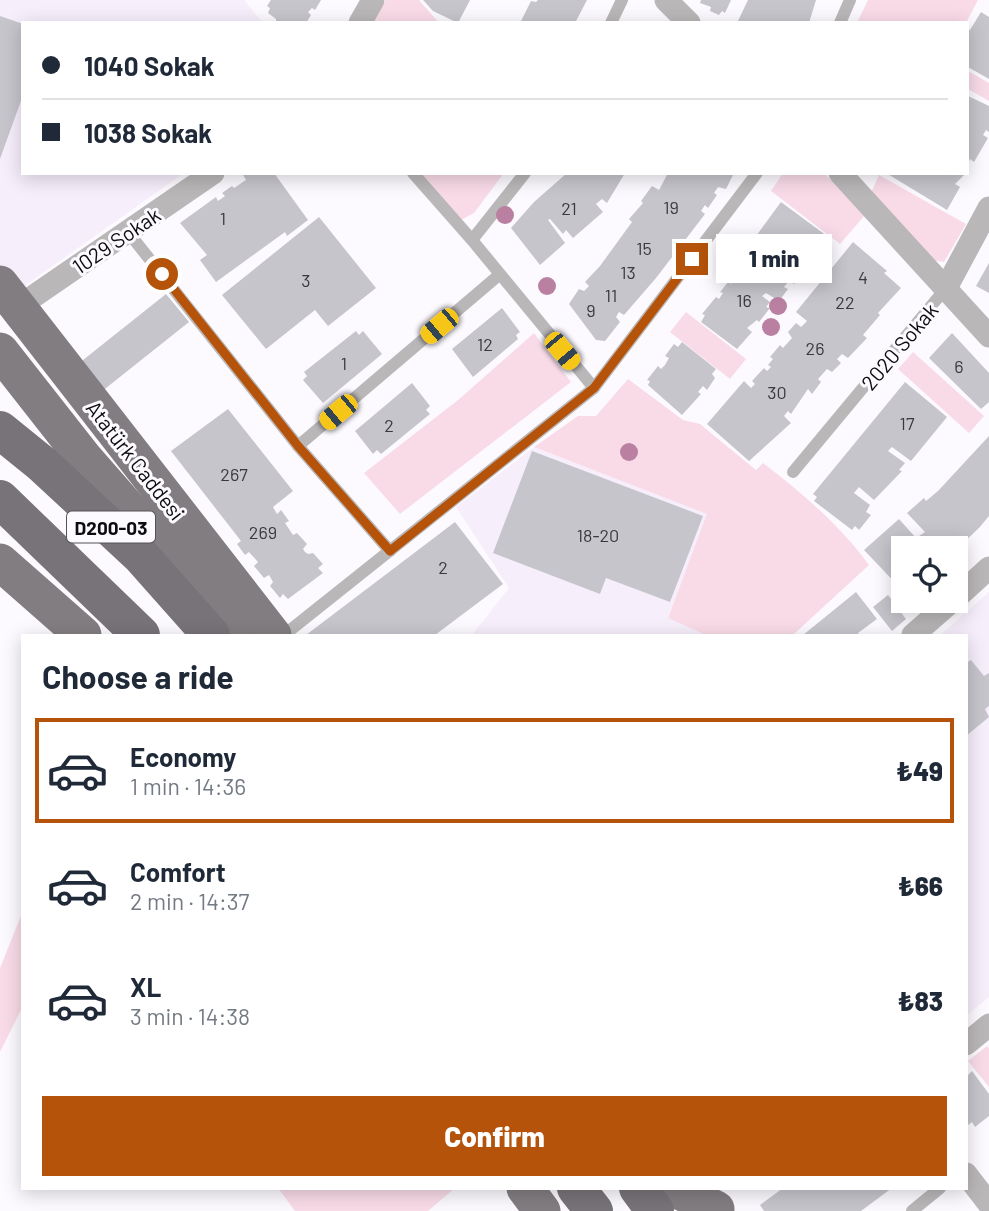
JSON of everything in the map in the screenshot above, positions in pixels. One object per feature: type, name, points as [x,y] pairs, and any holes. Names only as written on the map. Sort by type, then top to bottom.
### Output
[{"type":"highway","name":"D200-03","points":[[0,430],[42,464],[140,555],[210,634]]},
{"type":"highway","name":"D200-03","points":[[0,499],[140,634]]},
{"type":"highway","points":[[578,1190],[594,1211]]},
{"type":"highway","points":[[639,1190],[655,1211]]},
{"type":"main road","name":"Atatürk Caddesi","points":[[9,296],[272,634]]},
{"type":"main road","points":[[0,351],[84,458],[204,595],[234,634]]},
{"type":"main road","points":[[0,562],[82,634]]},
{"type":"main road","points":[[526,1190],[542,1211]]},
{"type":"main road","points":[[678,1190],[711,1203]]},
{"type":"street","points":[[361,21],[373,0]]},
{"type":"street","points":[[666,0],[687,21]]},
{"type":"street","name":"1029 Sokak","points":[[9,296],[128,232],[211,175]]},
{"type":"street","points":[[842,175],[989,336]]},
{"type":"street","name":"2020 Sokak","points":[[946,288],[989,208]]},
{"type":"street","points":[[968,587],[989,568]]},
{"type":"street","points":[[914,634],[938,613]]},
{"type":"street","points":[[968,1042],[989,1025]]},
{"type":"street","points":[[968,1177],[989,1204]]},
{"type":"lane","points":[[612,21],[622,0]]},
{"type":"lane","points":[[840,21],[850,0]]},
{"type":"lane","points":[[415,175],[594,388]]},
{"type":"lane","points":[[472,240],[523,175]]},
{"type":"lane","points":[[285,634],[594,388],[755,175]]},
{"type":"lane","points":[[128,232],[298,446],[390,551]]},
{"type":"lane","points":[[298,446],[499,275]]},
{"type":"lane","name":"2020 Sokak","points":[[793,472],[946,288]]},
{"type":"lane","points":[[912,1211],[938,1190]]},
{"type":"shaded area","points":[[0,0],[244,0],[261,21],[21,21],[21,175],[181,175],[13,294],[0,278]]},
{"type":"shaded area","points":[[386,0],[419,0],[437,21],[373,21]]},
{"type":"shaded area","points":[[868,0],[978,0],[967,21],[858,21]]},
{"type":"shaded area","points":[[969,72],[989,83],[989,101],[969,90]]},
{"type":"shaded area","points":[[421,175],[502,175],[474,213],[461,220]]},
{"type":"shaded area","points":[[782,175],[826,175],[865,215],[840,244],[771,191]]},
{"type":"shaded area","points":[[879,175],[966,224],[944,262],[932,260],[871,193]]},
{"type":"shaded area","points":[[686,312],[746,359],[730,379],[670,332]]},
{"type":"shaded area","points":[[534,333],[571,382],[400,514],[364,473],[458,400]]},
{"type":"shaded area","points":[[913,352],[984,416],[969,433],[898,369]]},
{"type":"shaded area","points":[[628,379],[683,420],[700,424],[756,470],[763,463],[820,510],[846,536],[869,565],[794,634],[704,634],[668,618],[707,514],[534,447],[578,416],[596,416]]},
{"type":"shaded area","points":[[534,447],[708,514],[668,617],[704,634],[473,634],[509,588],[456,507]]},
{"type":"shaded area","points":[[989,592],[989,997],[968,1014],[968,634],[941,634]]},
{"type":"shaded area","points":[[21,916],[21,1010],[0,1052],[0,968]]},
{"type":"shaded area","points":[[987,1046],[989,1048],[989,1087],[968,1061]]},
{"type":"shaded area","points":[[279,1190],[453,1190],[428,1211],[295,1211]]},
{"type":"building","points":[[271,0],[321,0],[315,10],[312,8],[308,12],[311,15],[307,21],[276,21],[268,13],[270,8],[267,6]]},
{"type":"building","points":[[423,0],[470,0],[459,21],[433,11]]},
{"type":"building","points":[[587,0],[576,21],[521,21],[531,1]]},
{"type":"building","points":[[701,0],[731,0],[725,13],[722,11],[719,15],[710,11],[711,7],[700,3]]},
{"type":"building","points":[[748,0],[816,0],[810,21],[738,21]]},
{"type":"building","points":[[981,12],[989,17],[989,79],[969,68],[970,30]]},
{"type":"building","points":[[0,16],[21,23],[21,101],[0,159]]},
{"type":"building","points":[[969,96],[989,106],[989,132],[986,130],[983,135],[988,138],[974,162],[970,159],[969,161]]},
{"type":"building","points":[[243,175],[275,175],[308,220],[287,236],[285,232],[216,282],[200,260],[207,255],[180,223],[216,197],[218,201],[225,196],[222,193],[232,186],[234,188],[246,180]]},
{"type":"building","points":[[565,175],[624,175],[607,203],[602,199],[596,204],[603,212],[573,238],[566,230],[563,234],[548,220],[565,243],[540,265],[511,228],[534,202]]},
{"type":"building","points":[[667,175],[733,175],[726,189],[718,187],[714,193],[717,195],[708,208],[705,205],[701,211],[705,214],[656,278],[624,315],[619,312],[616,317],[620,322],[605,341],[596,340],[569,304],[579,289],[584,291],[589,286],[585,282],[632,222],[629,219],[643,203],[641,201],[652,186],[659,190]]},
{"type":"building","points":[[889,175],[964,175],[955,184],[960,187],[947,210]]},
{"type":"building","points":[[781,202],[831,239],[794,284],[789,281],[784,287],[788,289],[779,301],[766,293],[762,296],[770,302],[766,307],[770,308],[759,322],[757,320],[747,328],[752,332],[737,349],[701,322],[705,315],[702,314],[716,297],[719,299],[723,293],[720,292],[729,281],[731,284],[740,272],[736,269],[745,259],[749,262],[753,256],[745,251]]},
{"type":"building","points":[[319,217],[376,288],[328,326],[315,310],[266,349],[222,295]]},
{"type":"building","points":[[853,242],[887,271],[884,273],[901,288],[878,313],[880,315],[863,335],[867,338],[848,358],[842,354],[837,359],[841,363],[832,372],[827,369],[818,379],[821,382],[812,394],[808,389],[791,414],[788,411],[784,416],[791,423],[749,461],[707,424],[744,381],[751,388],[755,384],[752,381],[764,368],[767,371],[771,367],[768,365],[773,359],[770,357],[780,345],[783,348],[792,338],[788,332],[796,323],[801,327],[807,321],[796,312]]},
{"type":"building","points":[[989,263],[989,293],[976,286]]},
{"type":"building","points":[[166,294],[189,322],[96,396],[73,368]]},
{"type":"building","points":[[502,308],[520,332],[516,335],[518,339],[473,377],[452,349]]},
{"type":"building","points":[[356,331],[359,335],[363,331],[382,354],[323,403],[303,380],[307,376],[304,372]]},
{"type":"building","points":[[952,333],[989,373],[989,402],[981,409],[929,358]]},
{"type":"building","points":[[682,342],[716,369],[712,374],[715,378],[707,390],[703,386],[698,392],[701,394],[682,415],[648,385],[650,381],[647,380],[658,366],[661,369],[665,365],[669,358],[665,356],[674,344],[678,347]]},
{"type":"building","points":[[905,382],[947,417],[911,461],[892,447],[888,451],[905,463],[899,470],[902,471],[874,500],[859,487],[854,493],[870,505],[866,512],[871,515],[859,530],[855,526],[852,530],[814,501],[817,497],[813,494]]},
{"type":"building","points":[[412,383],[430,406],[426,410],[430,414],[381,454],[377,450],[373,454],[355,431]]},
{"type":"building","points":[[228,409],[293,491],[273,507],[277,514],[281,510],[289,521],[285,523],[293,535],[297,533],[307,544],[303,549],[305,552],[313,553],[323,564],[318,568],[323,573],[288,599],[283,594],[280,598],[270,586],[273,582],[269,575],[264,578],[254,566],[258,562],[249,552],[245,555],[237,544],[241,541],[171,451]]},
{"type":"building","points":[[989,436],[989,516],[968,538],[968,536],[919,536],[925,532],[907,513],[924,498],[926,501]]},
{"type":"building","points":[[532,451],[703,516],[670,602],[606,578],[600,594],[493,553]]},
{"type":"building","points":[[899,519],[914,536],[891,536],[891,578],[864,550]]},
{"type":"building","points":[[455,522],[503,584],[436,634],[307,634]]},
{"type":"building","points":[[856,592],[877,619],[858,634],[804,634]]},
{"type":"building","points":[[888,595],[891,599],[891,613],[902,613],[906,619],[892,631],[873,607]]},
{"type":"building","points":[[971,660],[984,676],[989,673],[989,706],[985,709],[989,717],[968,734],[968,662]]},
{"type":"building","points":[[972,1071],[989,1094],[989,1116],[975,1127],[972,1122],[968,1125],[968,1075]]},
{"type":"building","points":[[780,1190],[889,1190],[861,1211],[764,1211],[760,1205]]},
{"type":"route","points":[[162,274],[298,446],[390,551],[594,388],[692,259]]}]
